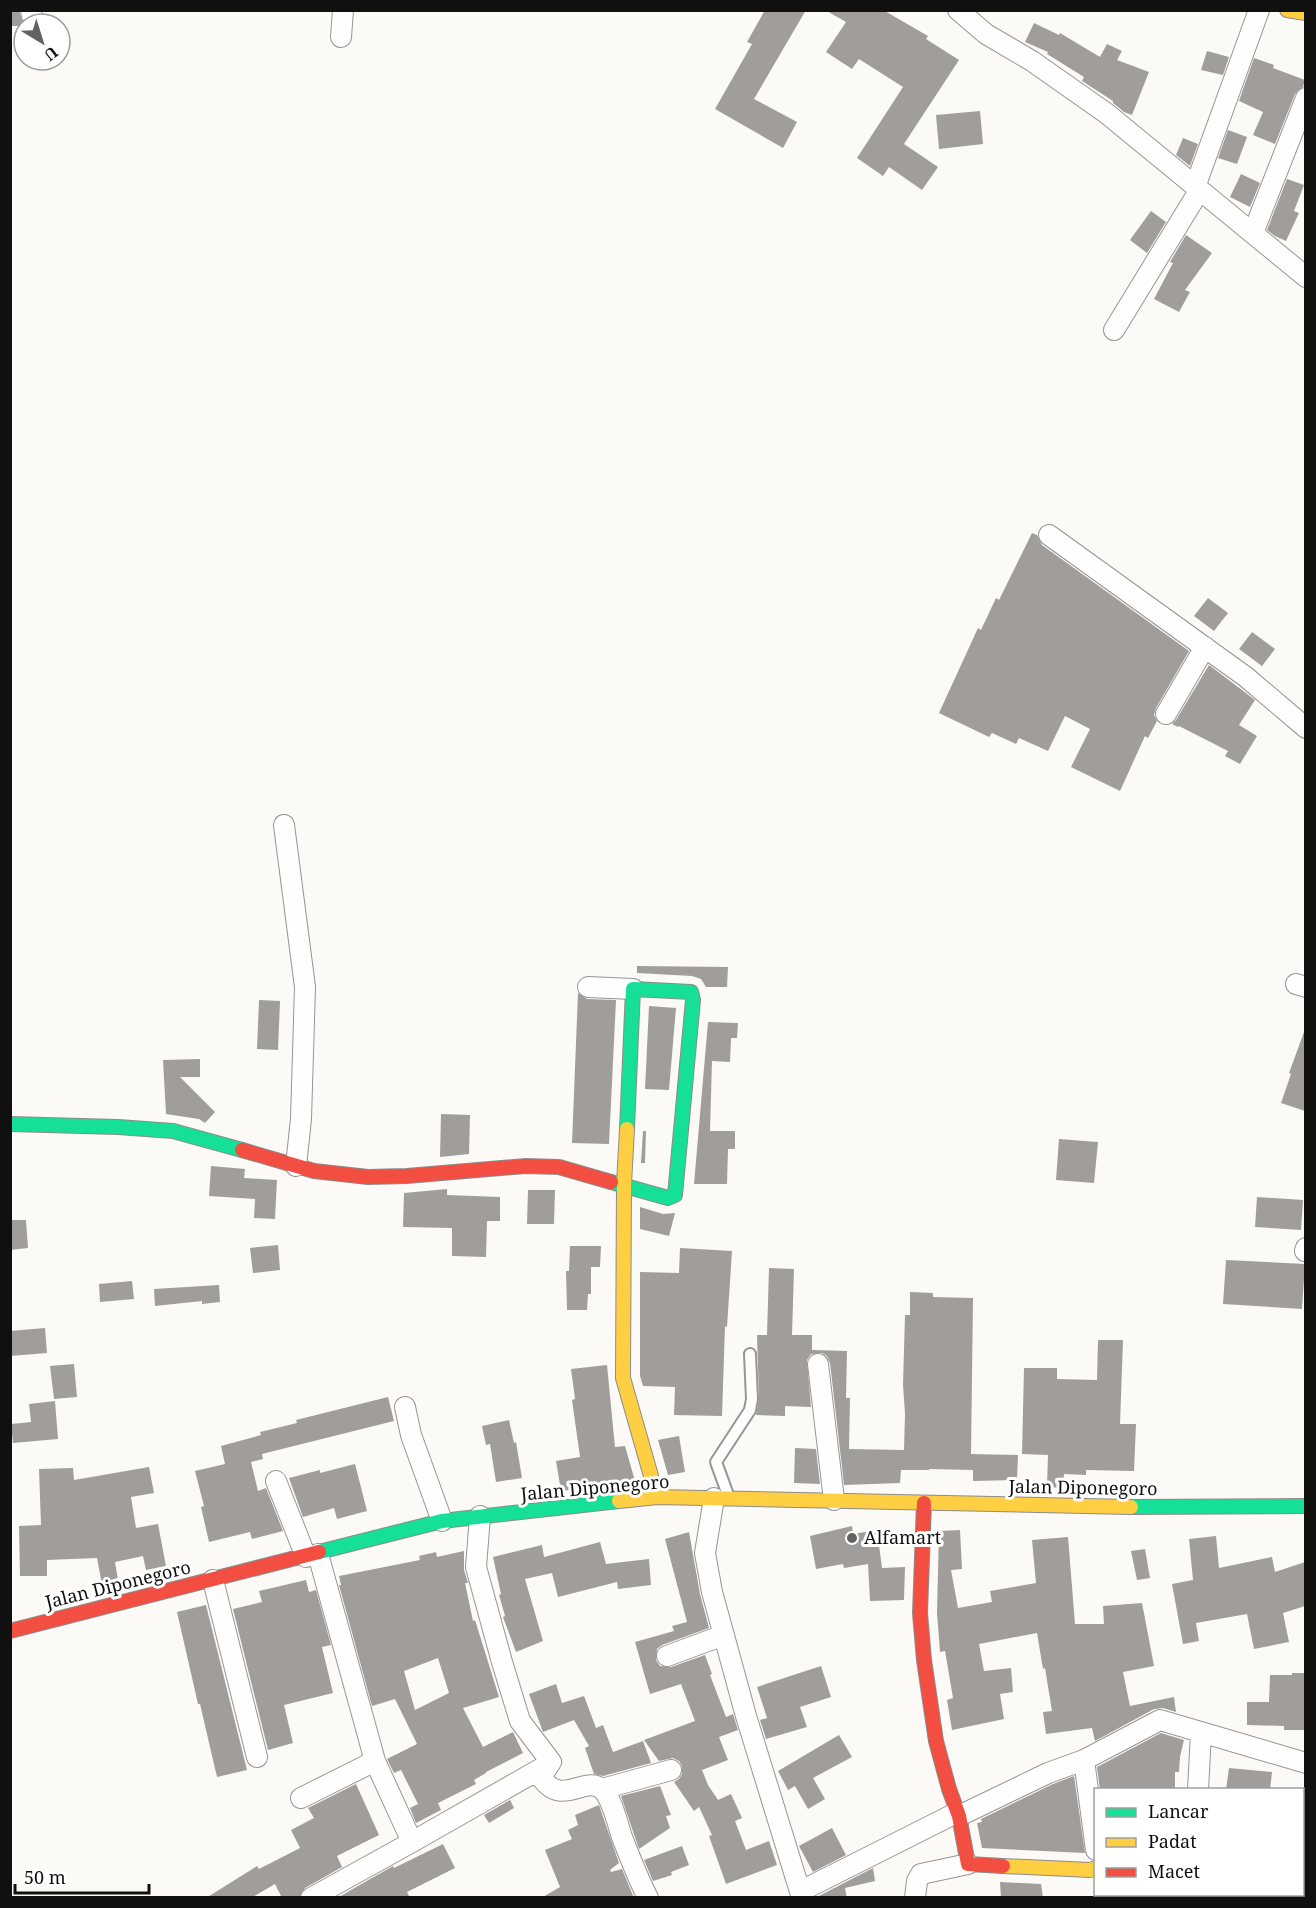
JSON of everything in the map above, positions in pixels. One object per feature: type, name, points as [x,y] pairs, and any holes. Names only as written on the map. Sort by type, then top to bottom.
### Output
[{"type":"street","points":[[342,37],[343,10]]},
{"type":"street","points":[[958,10],[986,34],[1088,100],[1305,277]]},
{"type":"street","points":[[1114,330],[1197,189],[1259,10]]},
{"type":"street","points":[[1287,10],[1305,13]]},
{"type":"street","points":[[1252,233],[1305,98]]},
{"type":"street","points":[[1050,535],[1246,677],[1305,728]]},
{"type":"street","points":[[1166,714],[1205,647]]},
{"type":"street","points":[[284,825],[304,987],[301,1119],[296,1166]]},
{"type":"street","points":[[10,1124],[173,1131],[314,1171],[368,1177],[526,1166],[559,1167],[668,1198],[675,1196],[693,1000],[691,992],[588,987]]},
{"type":"street","points":[[633,989],[624,1184],[623,1378],[657,1497]]},
{"type":"street","points":[[818,1364],[834,1500]]},
{"type":"street","points":[[405,1407],[411,1435],[442,1521]]},
{"type":"street","points":[[276,1481],[312,1555],[375,1761],[412,1842]]},
{"type":"street","name":"Jalan Diponegoro","points":[[10,1631],[442,1521],[657,1497],[1164,1508],[1305,1506]]},
{"type":"street","points":[[721,1498],[705,1552],[712,1592],[746,1716],[801,1894],[958,1814],[1048,1773],[1084,1760],[1160,1720],[1305,1763]]},
{"type":"street","points":[[924,1503],[920,1613],[924,1660],[936,1741],[958,1814],[968,1863]]},
{"type":"street","points":[[480,1516],[477,1567],[502,1662],[520,1721],[552,1762]]},
{"type":"street","points":[[213,1580],[257,1757]]},
{"type":"street","points":[[667,1656],[724,1635]]},
{"type":"street","points":[[1198,1788],[1201,1733]]},
{"type":"street","points":[[1084,1760],[1094,1842]]},
{"type":"street","points":[[302,1798],[375,1761]]},
{"type":"street","points":[[552,1762],[541,1778],[547,1786],[554,1790],[568,1791],[595,1786],[602,1789],[610,1803],[648,1898]]},
{"type":"street","points":[[311,1898],[552,1762]]},
{"type":"street","points":[[602,1789],[671,1770]]},
{"type":"street","points":[[915,1898],[917,1881],[921,1874],[968,1863],[1094,1868]]},
{"type":"lane","points":[[721,1498],[716,1462],[750,1410],[752,1399],[750,1354]]},
{"type":"building","points":[[10,10],[19,10],[20,12],[12,12],[12,26],[10,26]]},
{"type":"building","points":[[765,10],[806,10],[754,99],[797,122],[783,148],[715,109],[752,44],[747,42]]},
{"type":"building","points":[[825,10],[883,10],[928,36],[926,39],[959,60],[904,144],[938,167],[922,190],[889,167],[883,176],[857,158],[903,87],[859,59],[852,69],[826,52],[846,22]]},
{"type":"building","points":[[1034,23],[1059,35],[1060,33],[1100,57],[1107,44],[1122,51],[1117,60],[1149,72],[1132,115],[1124,112],[1113,101],[1082,81],[1084,77],[1047,54],[1048,52],[1025,42]]},
{"type":"building","points":[[1207,51],[1229,57],[1223,75],[1201,70]]},
{"type":"building","points":[[1254,58],[1305,80],[1303,87],[1295,94],[1275,144],[1253,135],[1263,112],[1239,101]]},
{"type":"building","points":[[980,111],[983,144],[939,149],[936,115]]},
{"type":"building","points":[[1228,130],[1247,137],[1237,164],[1218,158]]},
{"type":"building","points":[[1183,138],[1198,144],[1190,166],[1176,155]]},
{"type":"building","points":[[1241,174],[1260,183],[1250,207],[1230,197]]},
{"type":"building","points":[[1287,179],[1304,185],[1294,211],[1299,213],[1286,241],[1267,230]]},
{"type":"building","points":[[1151,211],[1166,222],[1147,253],[1130,240]]},
{"type":"building","points":[[1186,235],[1212,253],[1185,290],[1190,292],[1179,312],[1154,299],[1173,263],[1170,262]]},
{"type":"building","points":[[1032,533],[1037,535],[1042,545],[1189,651],[1156,708],[1154,715],[1157,721],[1148,738],[1145,736],[1120,791],[1071,767],[1090,729],[1065,716],[1048,751],[1019,738],[1016,744],[992,733],[989,737],[939,713],[978,628],[981,630],[996,598],[999,600]]},
{"type":"building","points":[[1208,598],[1228,613],[1214,631],[1194,616]]},
{"type":"building","points":[[1252,632],[1275,649],[1262,666],[1239,649]]},
{"type":"building","points":[[1209,665],[1255,700],[1239,725],[1257,736],[1240,764],[1225,756],[1228,751],[1172,724]]},
{"type":"building","points":[[637,966],[728,967],[727,987],[706,987],[701,979],[692,976],[637,973]]},
{"type":"building","points":[[578,993],[587,999],[616,1000],[609,1144],[572,1143]]},
{"type":"building","points":[[259,1000],[280,1001],[278,1050],[257,1049]]},
{"type":"building","points":[[649,1006],[676,1008],[669,1090],[645,1089]]},
{"type":"building","points":[[708,1022],[738,1023],[737,1038],[731,1038],[730,1062],[712,1061],[710,1131],[735,1131],[735,1149],[728,1149],[727,1184],[694,1184]]},
{"type":"building","points":[[1305,1032],[1305,1111],[1281,1103]]},
{"type":"building","points":[[200,1059],[200,1077],[180,1077],[215,1112],[205,1123],[199,1119],[166,1114],[163,1060]]},
{"type":"building","points":[[441,1114],[470,1115],[469,1154],[440,1157]]},
{"type":"building","points":[[643,1131],[646,1131],[645,1163],[641,1163]]},
{"type":"building","points":[[1059,1139],[1098,1142],[1094,1183],[1056,1180]]},
{"type":"building","points":[[211,1166],[245,1169],[244,1178],[277,1180],[275,1219],[254,1218],[255,1199],[209,1196]]},
{"type":"building","points":[[447,1189],[447,1195],[500,1197],[500,1221],[487,1221],[486,1257],[452,1256],[452,1228],[403,1227],[404,1193]]},
{"type":"building","points":[[528,1190],[555,1190],[554,1224],[527,1224]]},
{"type":"building","points":[[1257,1197],[1303,1200],[1301,1230],[1255,1227]]},
{"type":"building","points":[[640,1207],[663,1214],[675,1213],[669,1236],[640,1229]]},
{"type":"building","points":[[10,1220],[26,1220],[28,1248],[10,1250]]},
{"type":"building","points":[[278,1245],[280,1270],[253,1273],[250,1248]]},
{"type":"building","points":[[570,1246],[601,1246],[600,1267],[591,1267],[591,1294],[588,1294],[587,1310],[567,1310],[566,1271],[569,1271]]},
{"type":"building","points":[[680,1248],[732,1251],[727,1327],[725,1326],[722,1416],[674,1415],[675,1387],[643,1386],[640,1376],[640,1272],[679,1273]]},
{"type":"building","points":[[1226,1260],[1305,1264],[1302,1309],[1223,1304]]},
{"type":"building","points":[[769,1268],[794,1269],[792,1335],[812,1335],[812,1350],[847,1351],[846,1398],[850,1398],[849,1449],[904,1450],[905,1315],[910,1315],[910,1292],[933,1293],[933,1297],[973,1298],[971,1454],[1018,1455],[1017,1480],[973,1481],[973,1470],[929,1469],[901,1470],[900,1483],[844,1485],[830,1363],[827,1356],[822,1353],[811,1354],[807,1360],[811,1407],[785,1406],[785,1416],[756,1415],[759,1399],[757,1335],[767,1335]]},
{"type":"building","points":[[132,1281],[134,1299],[100,1302],[99,1284]]},
{"type":"building","points":[[219,1285],[220,1302],[202,1304],[202,1301],[155,1306],[154,1289]]},
{"type":"building","points":[[45,1328],[47,1353],[10,1356],[10,1331]]},
{"type":"building","points":[[1098,1340],[1123,1340],[1120,1424],[1136,1424],[1134,1471],[1086,1470],[1086,1475],[1064,1474],[1063,1488],[1047,1487],[1048,1455],[1022,1454],[1024,1368],[1057,1368],[1057,1379],[1097,1380]]},
{"type":"building","points":[[74,1364],[77,1397],[54,1399],[50,1366]]},
{"type":"building","points":[[607,1365],[615,1447],[625,1446],[635,1481],[561,1491],[556,1461],[580,1457],[572,1400],[575,1399],[571,1369]]},
{"type":"building","points":[[388,1397],[394,1421],[262,1454],[263,1459],[251,1462],[258,1491],[266,1488],[283,1531],[252,1539],[250,1532],[209,1542],[201,1507],[204,1506],[195,1471],[225,1464],[221,1446],[261,1435],[260,1432],[297,1423],[296,1420]]},
{"type":"building","points":[[55,1401],[58,1439],[13,1443],[11,1424],[31,1422],[29,1404]]},
{"type":"building","points":[[509,1420],[514,1443],[516,1442],[522,1478],[496,1482],[490,1444],[486,1445],[482,1426]]},
{"type":"building","points":[[679,1436],[685,1472],[668,1475],[658,1440]]},
{"type":"building","points":[[795,1448],[816,1449],[820,1484],[794,1483]]},
{"type":"building","points":[[355,1464],[367,1511],[337,1519],[334,1508],[303,1517],[289,1478]]},
{"type":"building","points":[[149,1467],[154,1493],[131,1497],[136,1528],[158,1524],[166,1566],[146,1570],[143,1556],[115,1562],[119,1586],[103,1590],[97,1558],[47,1560],[47,1576],[20,1576],[19,1526],[41,1525],[39,1469],[73,1468],[74,1480]]},
{"type":"building","points":[[852,1526],[853,1534],[877,1530],[882,1568],[905,1567],[904,1600],[870,1601],[868,1564],[844,1568],[843,1564],[816,1569],[810,1536]]},
{"type":"building","points":[[960,1530],[962,1569],[951,1570],[958,1608],[992,1602],[990,1591],[1036,1583],[1032,1540],[1068,1537],[1075,1624],[1104,1624],[1103,1606],[1142,1603],[1154,1666],[1123,1672],[1130,1706],[1174,1697],[1176,1712],[1163,1708],[1154,1709],[1095,1741],[1092,1728],[1046,1734],[1043,1712],[1052,1711],[1037,1633],[979,1644],[984,1671],[1011,1668],[1013,1692],[1000,1694],[1004,1719],[952,1730],[947,1700],[953,1698],[945,1651],[940,1652],[937,1613],[939,1531]]},
{"type":"building","points":[[689,1532],[700,1594],[709,1628],[662,1645],[657,1649],[656,1660],[660,1666],[671,1667],[705,1655],[726,1717],[733,1714],[738,1730],[719,1737],[728,1760],[702,1770],[718,1800],[731,1794],[742,1818],[735,1821],[746,1850],[769,1841],[777,1865],[726,1884],[709,1836],[712,1835],[699,1807],[694,1811],[674,1782],[682,1774],[682,1766],[673,1758],[659,1761],[644,1740],[695,1721],[681,1684],[650,1694],[635,1642],[674,1631],[672,1626],[687,1622],[665,1539]]},
{"type":"building","points":[[1216,1536],[1219,1568],[1272,1557],[1275,1572],[1305,1562],[1305,1606],[1283,1613],[1289,1642],[1254,1649],[1247,1614],[1196,1623],[1199,1641],[1183,1644],[1172,1584],[1193,1580],[1189,1539]]},
{"type":"building","points":[[600,1542],[606,1564],[649,1559],[651,1585],[618,1589],[617,1582],[558,1597],[552,1573],[525,1579],[543,1641],[516,1652],[503,1617],[505,1616],[493,1557],[542,1545],[544,1557]]},
{"type":"building","points":[[1145,1549],[1150,1578],[1137,1580],[1131,1551]]},
{"type":"building","points":[[464,1551],[464,1570],[468,1583],[465,1583],[473,1621],[475,1620],[499,1697],[463,1708],[483,1747],[513,1732],[523,1753],[486,1772],[474,1780],[476,1784],[438,1803],[441,1810],[416,1823],[410,1808],[418,1804],[401,1770],[394,1773],[387,1759],[417,1744],[395,1699],[372,1706],[339,1585],[341,1585],[339,1576],[420,1560],[419,1556],[436,1552],[437,1557]],"holes":[[[438,1658],[449,1693],[415,1710],[404,1671]]]},
{"type":"building","points":[[306,1580],[309,1592],[316,1590],[331,1645],[322,1647],[333,1693],[284,1705],[293,1743],[268,1750],[233,1609],[262,1602],[259,1591]]},
{"type":"building","points":[[206,1605],[247,1770],[217,1777],[177,1612]]},
{"type":"building","points":[[821,1666],[831,1697],[800,1707],[807,1727],[766,1739],[760,1720],[767,1718],[757,1687]]},
{"type":"building","points":[[1292,1673],[1305,1673],[1305,1730],[1284,1730],[1284,1726],[1247,1725],[1247,1702],[1269,1702],[1270,1675],[1292,1675]]},
{"type":"building","points":[[556,1684],[562,1703],[584,1696],[596,1728],[603,1725],[613,1752],[643,1741],[651,1763],[603,1776],[594,1774],[585,1748],[589,1746],[574,1720],[543,1732],[529,1694]]},
{"type":"building","points":[[1161,1733],[1184,1740],[1179,1772],[1175,1772],[1175,1788],[1100,1788],[1097,1767]]},
{"type":"building","points":[[839,1735],[852,1757],[813,1778],[825,1799],[808,1809],[795,1786],[788,1790],[778,1771]]},
{"type":"building","points":[[1229,1768],[1272,1772],[1270,1788],[1226,1788]]},
{"type":"building","points":[[1074,1776],[1085,1853],[982,1848],[977,1823],[982,1822],[981,1819]]},
{"type":"building","points":[[356,1784],[379,1835],[337,1856],[342,1867],[305,1888],[299,1898],[282,1898],[275,1884],[251,1898],[206,1898],[257,1866],[259,1869],[300,1848],[291,1830],[314,1818],[308,1808]]},
{"type":"building","points":[[660,1786],[671,1815],[666,1816],[670,1828],[639,1849],[621,1796]]},
{"type":"building","points":[[510,1800],[514,1808],[489,1823],[484,1815]]},
{"type":"building","points":[[599,1805],[619,1863],[610,1870],[611,1872],[622,1869],[634,1898],[541,1898],[560,1887],[545,1850],[572,1839],[568,1830],[578,1825],[575,1815]]},
{"type":"building","points":[[832,1828],[846,1855],[813,1872],[799,1846]]},
{"type":"building","points":[[443,1844],[455,1868],[407,1892],[410,1898],[337,1898],[393,1866],[394,1868]]},
{"type":"building","points":[[682,1846],[689,1865],[671,1872],[672,1875],[653,1881],[644,1860]]},
{"type":"building","points":[[873,1868],[875,1881],[845,1888],[847,1898],[815,1898]]},
{"type":"building","points":[[1000,1882],[1041,1884],[1043,1898],[1001,1898]]},
{"type":"traffic: fast","points":[[611,1182],[668,1198],[675,1195],[693,1000],[691,992],[633,989],[627,1129]]},
{"type":"traffic: fast","points":[[10,1124],[173,1131],[242,1150]]},
{"type":"traffic: fast","points":[[319,1552],[442,1521],[619,1501]]},
{"type":"traffic: fast","points":[[1131,1507],[1306,1506]]},
{"type":"traffic: slow","points":[[1287,10],[1306,13]]},
{"type":"traffic: slow","points":[[627,1129],[624,1184],[623,1378],[657,1497]]},
{"type":"traffic: slow","points":[[619,1501],[657,1497],[1131,1507]]},
{"type":"traffic: slow","points":[[1003,1866],[1094,1869]]},
{"type":"traffic: jam","points":[[242,1150],[314,1171],[368,1177],[526,1166],[559,1167],[611,1182]]},
{"type":"traffic: jam","points":[[924,1503],[920,1613],[924,1660],[936,1741],[959,1816],[968,1864],[1003,1866]]},
{"type":"traffic: jam","points":[[10,1631],[319,1552]]},
{"type":"place","name":"Alfamart","points":[[852,1538]]}]
